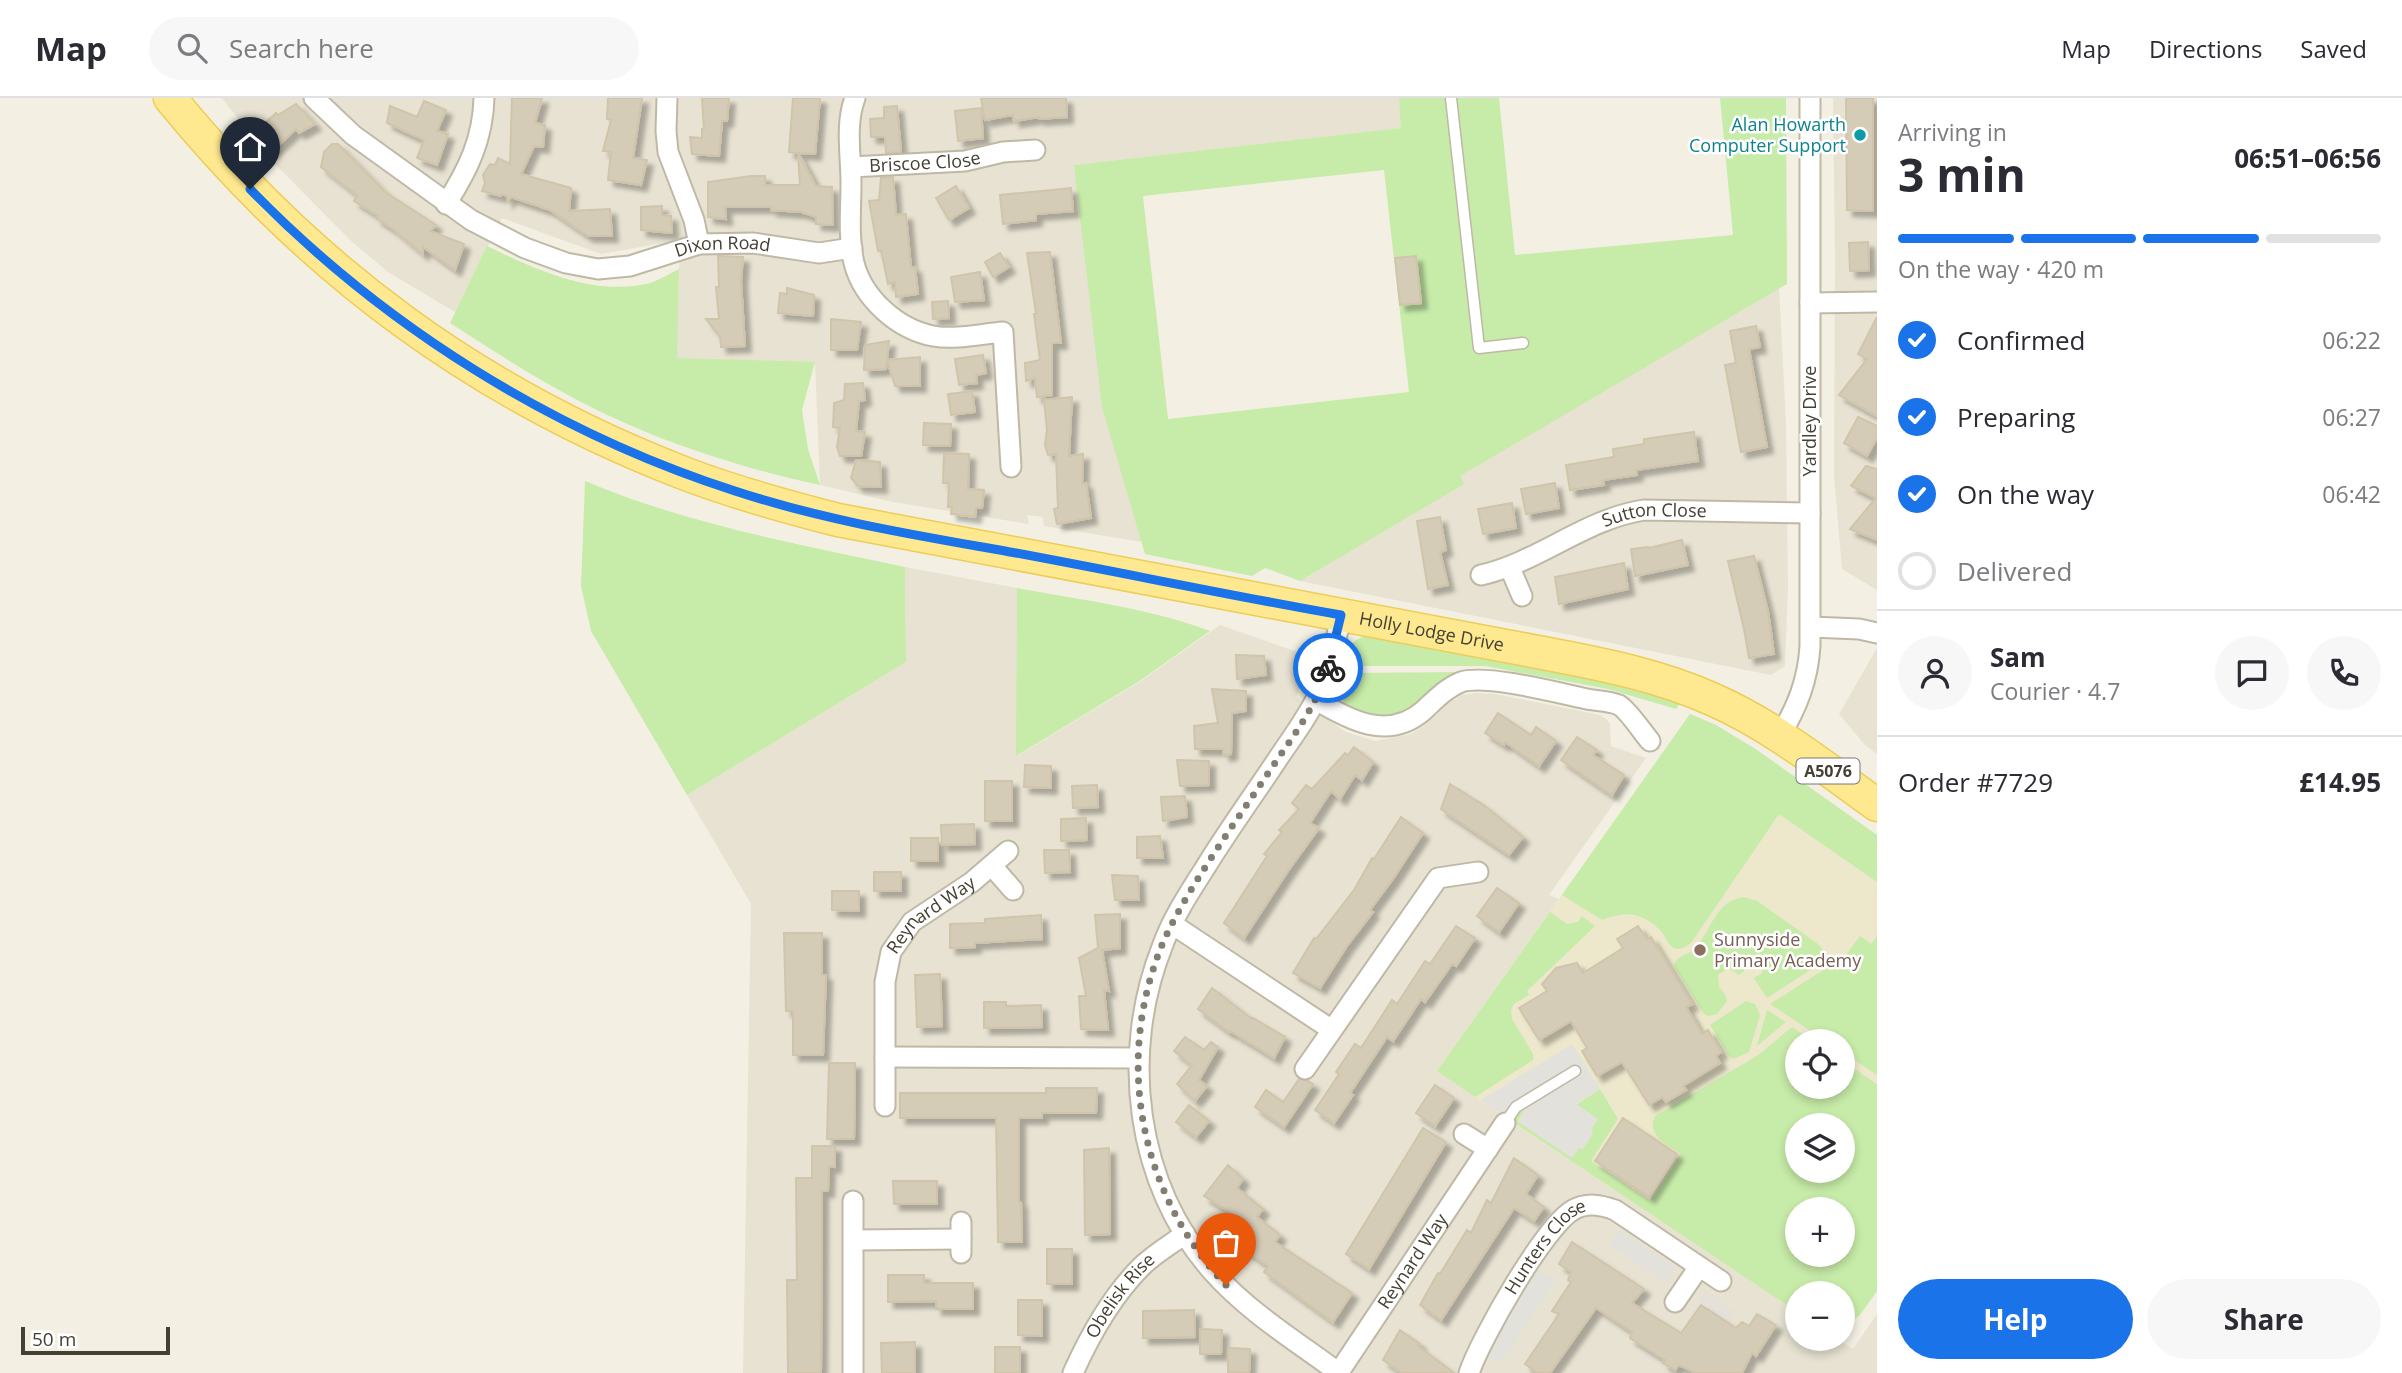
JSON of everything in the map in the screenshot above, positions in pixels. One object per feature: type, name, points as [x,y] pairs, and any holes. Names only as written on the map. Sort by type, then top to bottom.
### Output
[{"type":"main road","name":"Holly Lodge Drive","points":[[170,98],[268,208],[361,290],[436,345],[507,389],[615,444],[735,491],[838,520],[1602,664],[1656,677],[1715,700],[1779,737],[1877,805]]},
{"type":"street","name":"Dixon Road","points":[[314,98],[353,135],[471,220],[546,257],[584,268],[630,265],[699,244],[754,243],[819,253],[852,248]]},
{"type":"street","points":[[446,204],[476,151],[483,121],[484,98]]},
{"type":"street","points":[[667,98],[668,152],[694,220],[699,244]]},
{"type":"street","points":[[850,167],[849,127],[855,98]]},
{"type":"street","name":"Yardley Drive","points":[[1779,737],[1804,688],[1811,627],[1810,98]]},
{"type":"street","name":"Briscoe Close","points":[[852,248],[850,167],[965,161],[1003,152],[1035,150]]},
{"type":"street","points":[[852,248],[860,281],[867,292],[886,312],[912,328],[933,336],[952,337],[1003,332],[1011,467]]},
{"type":"street","points":[[1810,303],[1877,302]]},
{"type":"street","name":"Sutton Close","points":[[1481,576],[1510,568],[1608,520],[1632,512],[1810,513]]},
{"type":"street","points":[[1510,568],[1522,596]]},
{"type":"street","name":"Reynard Way","points":[[1341,615],[1329,666],[1316,700],[1206,866],[1172,924],[1162,947],[1148,990],[1138,1058],[1142,1112],[1152,1163],[1185,1234],[1211,1270],[1242,1301],[1339,1373],[1504,1123]]},
{"type":"street","points":[[1811,627],[1860,629],[1877,633]]},
{"type":"street","name":"Holly Lodge Drive","points":[[1316,700],[1356,722],[1371,726],[1395,726],[1420,713],[1444,691],[1459,683],[1483,680],[1620,706],[1650,741]]},
{"type":"street","name":"Reynard Way","points":[[885,1106],[887,965],[895,942],[920,915],[972,882],[1008,851]]},
{"type":"street","name":"Reynard Way","points":[[992,866],[1013,890]]},
{"type":"street","points":[[1305,1069],[1438,878],[1478,872]]},
{"type":"street","points":[[1172,924],[1332,1030]]},
{"type":"street","points":[[885,1057],[1138,1058]]},
{"type":"street","points":[[1464,1134],[1488,1149]]},
{"type":"street","points":[[853,1201],[853,1373]]},
{"type":"street","name":"Hunters Close","points":[[1469,1373],[1478,1351],[1514,1287],[1554,1228],[1575,1209],[1586,1205],[1601,1205],[1615,1210],[1721,1281]]},
{"type":"street","name":"Obelisk Rise","points":[[1073,1373],[1102,1316],[1134,1274],[1157,1253],[1185,1234]]},
{"type":"street","points":[[854,1240],[961,1238]]},
{"type":"street","points":[[1675,1302],[1699,1267]]},
{"type":"lane","points":[[1451,98],[1479,348],[1523,343]]},
{"type":"lane","points":[[1504,1123],[1516,1107],[1576,1071]]},
{"type":"shaded area","points":[[222,98],[1399,98],[1402,128],[1074,165],[1132,507],[1142,542],[1044,526],[1043,517],[1027,515],[1029,524],[893,502],[820,485],[815,363],[676,358],[680,240],[601,254],[502,218],[455,312],[388,272],[350,240],[268,157]]},
{"type":"shaded area","points":[[1833,98],[1877,98],[1877,590],[1842,569],[1834,475]]},
{"type":"shaded area","points":[[1779,288],[1786,423],[1788,586],[1785,666],[1771,675],[1300,581],[1463,484],[1459,476]]},
{"type":"shaded area","points":[[905,567],[1017,588],[1017,756],[1138,683],[1220,625],[1312,657],[1296,697],[1346,732],[1375,741],[1411,734],[1462,695],[1475,693],[1495,694],[1600,715],[1606,719],[1610,724],[1611,746],[1646,758],[1549,895],[1559,899],[1437,1071],[1785,1304],[1785,1351],[1855,1351],[1855,1346],[1877,1314],[1877,1373],[743,1373],[751,904],[687,795],[906,662]]},
{"type":"shaded area","points":[[1877,648],[1877,754],[1865,745],[1839,714]]},
{"type":"shaded area","name":"Sunnyside Primary Academy","points":[[1690,714],[1716,725],[1757,750],[1877,835],[1877,1084],[1855,1069],[1855,1029],[1785,1029],[1785,1046],[1663,1223],[1437,1071]]},
{"type":"shaded area","points":[[1572,1044],[1600,1089],[1576,1104],[1598,1119],[1583,1149],[1580,1147],[1572,1158],[1518,1122],[1525,1110],[1520,1112],[1513,1122],[1481,1100]]},
{"type":"shaded area","points":[[1619,1230],[1675,1267],[1665,1282],[1610,1245]]},
{"type":"shaded area","points":[[1538,1270],[1555,1281],[1500,1364],[1485,1354],[1515,1300]]},
{"type":"shaded area","points":[[1706,1291],[1735,1311],[1718,1335],[1689,1316]]},
{"type":"green space","points":[[1399,98],[1499,98],[1515,255],[1733,235],[1720,98],[1786,98],[1787,284],[1460,476],[1464,484],[1300,581],[1265,568],[1252,576],[1145,554],[1102,407],[1074,165],[1401,128]],"holes":[[[1384,170],[1409,392],[1168,419],[1143,196]]]},
{"type":"green space","points":[[487,246],[546,272],[587,284],[629,286],[650,283],[679,269],[677,358],[815,362],[802,410],[808,449],[820,485],[750,468],[681,446],[614,418],[537,378],[450,323]]},
{"type":"green space","points":[[585,481],[703,521],[905,567],[906,662],[687,795],[591,631],[581,586]]},
{"type":"green space","points":[[1017,588],[1139,610],[1210,631],[1138,682],[1016,756]]},
{"type":"green space","points":[[1373,634],[1610,678],[1682,700],[1676,709],[1608,689],[1485,666],[1342,664],[1352,643]]},
{"type":"green space","points":[[1467,672],[1395,718],[1364,716],[1343,701],[1348,673]]},
{"type":"green space","points":[[1690,714],[1716,725],[1757,750],[1877,835],[1877,882],[1779,814],[1691,943],[1684,947],[1673,948],[1655,925],[1641,917],[1627,914],[1602,920],[1562,895]]},
{"type":"green space","points":[[1743,897],[1757,901],[1818,944],[1823,950],[1824,958],[1818,965],[1767,998],[1754,978],[1762,973],[1763,960],[1753,954],[1744,960],[1744,971],[1739,975],[1728,968],[1718,975],[1719,987],[1727,1001],[1717,1014],[1708,1016],[1704,1014],[1674,966],[1677,959],[1691,952],[1700,942],[1719,911],[1733,900]]},
{"type":"green space","points":[[1550,912],[1567,924],[1578,922],[1582,916],[1595,926],[1527,991],[1529,995],[1514,1004],[1511,1010],[1512,1019],[1533,1054],[1533,1060],[1475,1097],[1437,1071]]},
{"type":"green space","points":[[1860,936],[1871,944],[1877,936],[1877,1075],[1855,1060],[1855,1029],[1808,1029],[1770,1004],[1842,960]]},
{"type":"green space","points":[[1746,1001],[1755,1004],[1760,1015],[1749,1052],[1733,1059],[1710,1025]]},
{"type":"green space","points":[[1767,1010],[1786,1022],[1757,1046]]},
{"type":"green space","points":[[1785,1033],[1785,1099],[1855,1099],[1855,1069],[1877,1084],[1877,1291],[1860,1315],[1855,1319],[1855,1281],[1785,1281],[1785,1304],[1513,1122],[1520,1112],[1525,1110],[1518,1121],[1582,1149],[1593,1133],[1576,1105],[1600,1089],[1618,1119],[1591,1161],[1650,1201],[1681,1154],[1659,1139],[1653,1129],[1655,1116],[1757,1056]]},
{"type":"building","points":[[512,98],[542,98],[535,123],[545,125],[543,147],[534,146],[521,174],[571,188],[569,211],[610,209],[612,236],[588,236],[550,210],[511,197],[507,202],[507,196],[482,191],[485,183],[483,175],[490,164],[495,165],[498,158],[510,164]]},
{"type":"building","points":[[608,98],[642,98],[633,158],[647,160],[641,185],[608,180],[611,152],[603,151],[611,120],[607,119]]},
{"type":"building","points":[[702,98],[729,98],[727,121],[722,121],[719,156],[692,154],[690,137],[702,138],[704,129]]},
{"type":"building","points":[[793,98],[820,98],[815,154],[789,152]]},
{"type":"building","points":[[981,98],[1066,98],[1067,117],[1039,117],[1014,121],[1013,115],[985,120]]},
{"type":"building","points":[[1846,98],[1873,98],[1873,211],[1847,210]]},
{"type":"building","points":[[424,101],[446,110],[437,131],[448,134],[437,165],[417,158],[424,140],[387,123],[390,106],[417,117]]},
{"type":"building","points":[[296,104],[315,124],[299,133],[296,129],[271,152],[254,133],[276,113],[278,115]]},
{"type":"building","points":[[897,106],[901,152],[886,153],[885,137],[871,137],[870,119],[884,118],[884,107]]},
{"type":"building","points":[[981,108],[983,138],[958,141],[955,111]]},
{"type":"building","points":[[332,144],[338,144],[385,192],[436,225],[430,231],[464,244],[455,270],[423,247],[423,254],[376,218],[378,216],[354,201],[357,195],[321,167],[324,152]]},
{"type":"building","points":[[798,153],[816,186],[832,187],[833,225],[816,224],[816,217],[801,212],[771,210],[771,207],[725,207],[726,219],[708,217],[708,182],[765,176],[765,185],[800,185]]},
{"type":"building","points":[[893,177],[896,215],[906,214],[911,268],[915,267],[918,294],[896,297],[895,282],[888,284],[881,250],[878,251],[869,201],[879,200],[881,178]]},
{"type":"building","points":[[956,186],[969,208],[949,220],[936,198]]},
{"type":"building","points":[[1071,188],[1073,211],[1036,214],[1036,220],[1003,224],[1000,195]]},
{"type":"building","points":[[662,206],[662,215],[671,216],[672,233],[641,230],[641,207]]},
{"type":"building","points":[[1868,242],[1869,270],[1850,271],[1849,243]]},
{"type":"building","points":[[1050,252],[1061,343],[1052,343],[1052,395],[1037,397],[1035,378],[1026,381],[1025,363],[1040,360],[1027,253]]},
{"type":"building","points":[[1000,253],[1009,267],[993,277],[985,262]]},
{"type":"building","points":[[718,256],[743,257],[741,281],[745,346],[721,347],[720,337],[706,319],[719,319],[716,287],[719,287]]},
{"type":"building","points":[[1416,256],[1421,303],[1400,305],[1395,258]]},
{"type":"building","points":[[980,272],[984,300],[955,302],[951,277]]},
{"type":"building","points":[[787,288],[814,295],[813,316],[778,313],[780,293],[787,294]]},
{"type":"building","points":[[948,301],[949,318],[933,319],[932,302]]},
{"type":"building","points":[[1877,317],[1877,416],[1839,395],[1867,359],[1858,354]]},
{"type":"building","points":[[831,319],[861,322],[857,350],[831,350]]},
{"type":"building","points":[[1756,326],[1760,347],[1749,349],[1767,447],[1741,452],[1725,365],[1736,363],[1730,331]]},
{"type":"building","points":[[889,341],[886,369],[864,370],[865,345]]},
{"type":"building","points":[[983,355],[986,373],[976,375],[977,383],[959,385],[955,359]]},
{"type":"building","points":[[920,357],[920,386],[895,386],[887,360]]},
{"type":"building","points":[[863,383],[865,400],[859,401],[856,431],[865,432],[861,456],[840,456],[837,447],[840,428],[833,427],[834,403],[844,400],[845,384]]},
{"type":"building","points":[[972,391],[975,412],[951,415],[948,394]]},
{"type":"building","points":[[1072,397],[1069,456],[1083,454],[1082,484],[1086,483],[1091,518],[1057,524],[1054,509],[1058,508],[1056,454],[1048,455],[1045,445],[1047,430],[1044,400]]},
{"type":"building","points":[[1858,417],[1877,426],[1877,438],[1867,456],[1844,443]]},
{"type":"building","points":[[924,423],[951,424],[950,446],[923,445]]},
{"type":"building","points":[[1694,432],[1698,461],[1636,470],[1637,475],[1603,480],[1604,485],[1570,490],[1566,465],[1614,457],[1613,449],[1644,444],[1644,439]]},
{"type":"building","points":[[944,453],[969,454],[968,489],[984,490],[982,508],[976,508],[975,517],[951,514],[952,507],[948,507],[949,483],[943,483]]},
{"type":"building","points":[[856,460],[880,462],[881,487],[858,486],[851,478]]},
{"type":"building","points":[[1866,466],[1877,469],[1877,540],[1850,529],[1876,498],[1851,486]]},
{"type":"building","points":[[1555,483],[1559,508],[1526,514],[1521,489]]},
{"type":"building","points":[[1512,503],[1516,528],[1483,534],[1478,509]]},
{"type":"building","points":[[1440,517],[1446,550],[1440,552],[1448,585],[1428,589],[1417,521]]},
{"type":"building","points":[[1682,540],[1688,565],[1635,576],[1631,549],[1649,548]]},
{"type":"building","points":[[1754,556],[1768,611],[1774,654],[1749,658],[1728,561]]},
{"type":"building","points":[[1624,563],[1628,589],[1559,604],[1555,577]]},
{"type":"building","points":[[1236,655],[1264,656],[1266,675],[1237,679]]},
{"type":"building","points":[[1212,689],[1246,691],[1246,711],[1232,713],[1231,754],[1224,755],[1223,749],[1195,749],[1194,726],[1218,723]]},
{"type":"building","points":[[1498,713],[1531,735],[1536,727],[1556,741],[1539,766],[1505,742],[1504,745],[1485,733]]},
{"type":"building","points":[[1577,737],[1597,750],[1593,755],[1624,775],[1612,795],[1561,760]]},
{"type":"building","points":[[1354,747],[1373,762],[1362,780],[1355,775],[1340,799],[1331,791],[1310,823],[1319,828],[1244,938],[1224,923],[1267,856],[1264,854],[1282,832],[1279,830],[1299,809],[1292,803],[1306,785],[1312,789],[1345,753],[1348,755]]},
{"type":"building","points":[[1177,760],[1209,761],[1209,785],[1180,786]]},
{"type":"building","points":[[1025,765],[1051,766],[1051,788],[1024,787]]},
{"type":"building","points":[[985,781],[1012,781],[1012,821],[985,821]]},
{"type":"building","points":[[1450,784],[1485,806],[1523,837],[1509,855],[1441,809]]},
{"type":"building","points":[[1097,785],[1098,807],[1073,808],[1072,786]]},
{"type":"building","points":[[1185,796],[1187,817],[1163,821],[1161,797]]},
{"type":"building","points":[[1401,817],[1423,833],[1370,910],[1373,912],[1320,988],[1293,973],[1314,938],[1316,939],[1354,890],[1372,858],[1374,859]]},
{"type":"building","points":[[1086,818],[1087,840],[1061,841],[1061,819]]},
{"type":"building","points":[[974,824],[975,844],[942,845],[941,825]]},
{"type":"building","points":[[1160,836],[1163,858],[1137,858],[1137,837]]},
{"type":"building","points":[[911,838],[938,838],[938,861],[911,861]]},
{"type":"building","points":[[1044,850],[1069,850],[1070,872],[1045,873]]},
{"type":"building","points":[[874,872],[901,872],[901,891],[874,891]]},
{"type":"building","points":[[1112,875],[1138,876],[1139,900],[1115,900]]},
{"type":"building","points":[[1497,888],[1519,903],[1499,932],[1477,916]]},
{"type":"building","points":[[832,891],[859,891],[859,911],[832,910]]},
{"type":"building","points":[[1120,914],[1120,948],[1102,950],[1109,991],[1104,990],[1108,1030],[1081,1029],[1079,996],[1086,996],[1079,958],[1098,948],[1095,915]]},
{"type":"building","points":[[1041,915],[1042,939],[975,943],[975,947],[950,948],[950,924],[985,923],[985,919]]},
{"type":"building","points":[[1456,926],[1475,938],[1456,966],[1452,964],[1425,1002],[1421,999],[1393,1041],[1387,1037],[1350,1093],[1353,1095],[1334,1123],[1315,1110],[1355,1044],[1361,1048],[1392,1000],[1397,1004],[1425,961],[1430,964]]},
{"type":"building","points":[[1638,926],[1647,939],[1651,937],[1692,1004],[1686,1007],[1702,1034],[1708,1030],[1721,1052],[1716,1056],[1720,1063],[1683,1086],[1686,1090],[1666,1102],[1662,1097],[1649,1105],[1622,1062],[1597,1076],[1582,1051],[1587,1048],[1571,1021],[1539,1040],[1519,1008],[1547,991],[1542,984],[1556,968],[1577,963],[1583,973],[1623,948],[1617,939]]},
{"type":"building","points":[[784,933],[822,933],[822,975],[826,975],[823,1055],[793,1055],[793,1011],[786,1011]]},
{"type":"building","points":[[940,974],[942,1026],[917,1027],[915,975]]},
{"type":"building","points":[[1212,988],[1252,1019],[1285,1037],[1274,1058],[1229,1032],[1198,1009]]},
{"type":"building","points":[[984,1002],[1006,1002],[1006,1006],[1041,1005],[1042,1027],[984,1028]]},
{"type":"building","points":[[1185,1037],[1204,1050],[1211,1042],[1218,1047],[1199,1080],[1207,1086],[1195,1101],[1177,1084],[1192,1065],[1174,1051]]},
{"type":"building","points":[[829,1063],[855,1063],[854,1139],[827,1139]]},
{"type":"building","points":[[1299,1079],[1313,1084],[1284,1127],[1255,1107],[1266,1090],[1283,1102]]},
{"type":"building","points":[[1435,1085],[1454,1098],[1435,1126],[1416,1113]]},
{"type":"building","points":[[1046,1088],[1097,1088],[1096,1113],[1042,1113],[1042,1118],[1019,1118],[1022,1242],[998,1242],[996,1118],[900,1118],[900,1093],[1046,1093]]},
{"type":"building","points":[[1189,1105],[1209,1121],[1196,1137],[1176,1122]]},
{"type":"building","points":[[1623,1118],[1677,1154],[1649,1197],[1595,1161]]},
{"type":"building","points":[[1423,1128],[1446,1142],[1369,1269],[1346,1254]]},
{"type":"building","points":[[812,1146],[835,1146],[835,1167],[829,1166],[828,1191],[822,1191],[821,1373],[788,1373],[787,1280],[797,1280],[796,1178],[812,1178]]},
{"type":"building","points":[[1109,1148],[1110,1234],[1085,1235],[1084,1150]]},
{"type":"building","points":[[1514,1158],[1538,1175],[1526,1194],[1544,1207],[1534,1221],[1514,1208],[1441,1320],[1420,1305],[1467,1230],[1471,1233],[1487,1200],[1491,1203]]},
{"type":"building","points":[[1228,1165],[1243,1179],[1237,1188],[1263,1209],[1257,1217],[1280,1235],[1275,1242],[1352,1293],[1333,1322],[1264,1272],[1268,1266],[1243,1249],[1250,1239],[1225,1221],[1231,1213],[1204,1196]]},
{"type":"building","points":[[893,1181],[937,1181],[937,1204],[894,1204]]},
{"type":"building","points":[[1572,1242],[1644,1289],[1632,1303],[1681,1333],[1701,1305],[1736,1328],[1742,1322],[1749,1326],[1757,1314],[1776,1325],[1756,1356],[1752,1353],[1742,1373],[1696,1373],[1679,1365],[1675,1370],[1663,1363],[1665,1360],[1630,1338],[1632,1332],[1596,1308],[1550,1373],[1538,1373],[1525,1364],[1559,1314],[1552,1311],[1571,1282],[1568,1280],[1571,1272],[1559,1264]]},
{"type":"building","points":[[1047,1249],[1072,1249],[1072,1284],[1047,1284]]},
{"type":"building","points":[[888,1275],[924,1275],[924,1283],[973,1283],[973,1309],[936,1309],[936,1301],[888,1302]]},
{"type":"building","points":[[1018,1300],[1042,1300],[1042,1336],[1018,1335]]},
{"type":"building","points":[[1194,1310],[1195,1337],[1143,1338],[1143,1311]]},
{"type":"building","points":[[1200,1329],[1222,1330],[1221,1354],[1200,1354]]},
{"type":"building","points":[[1400,1330],[1454,1373],[1402,1373],[1383,1360]]},
{"type":"building","points":[[915,1342],[915,1373],[882,1373],[881,1343]]},
{"type":"building","points":[[995,1347],[1020,1347],[1020,1373],[995,1373]]},
{"type":"building","points":[[1228,1348],[1250,1349],[1249,1373],[1228,1372]]},
{"type":"way so far","points":[[1226,1285],[1211,1270],[1185,1234],[1152,1163],[1139,1086],[1141,1026],[1154,970],[1172,924],[1206,866],[1316,700],[1328,668]]},
{"type":"place","name":"Alan Howarth Computer Support","points":[[1860,135]]},
{"type":"place","name":"Sunnyside Primary Academy","points":[[1700,950]]},
{"type":"route","points":[[250,189],[290,229],[361,290],[436,345],[507,389],[615,444],[735,491],[838,520],[1341,615],[1328,668]]}]
